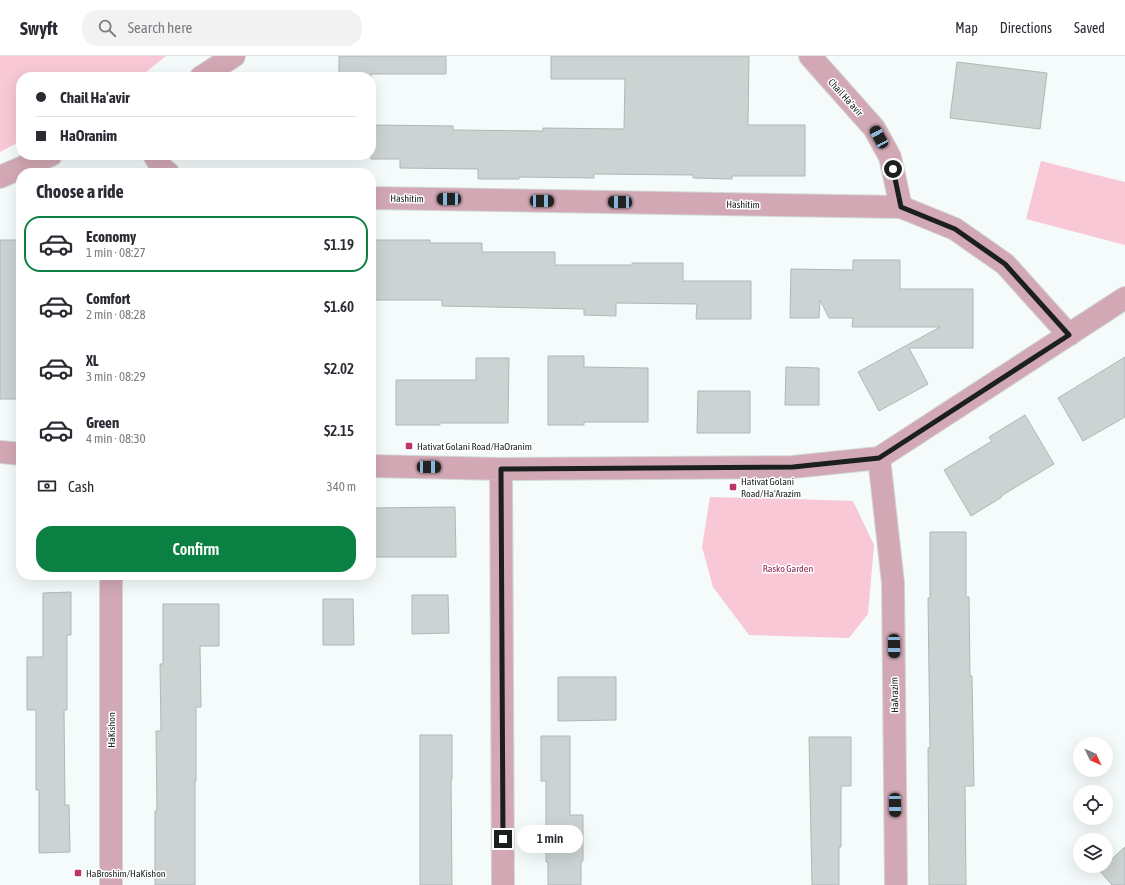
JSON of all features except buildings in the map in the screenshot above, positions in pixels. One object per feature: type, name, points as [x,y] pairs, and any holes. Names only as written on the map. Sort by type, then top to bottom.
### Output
[{"type":"street","points":[[209,72],[234,56]]},
{"type":"street","name":"Chail Ha'avir","points":[[810,56],[874,128],[890,156],[901,207]]},
{"type":"street","points":[[21,168],[40,160]]},
{"type":"street","points":[[0,177],[16,170]]},
{"type":"street","name":"Hashitim","points":[[376,198],[901,207],[955,229],[1005,264],[1069,335]]},
{"type":"street","points":[[376,466],[501,469],[793,467],[879,458],[1125,298]]},
{"type":"street","points":[[0,452],[16,454]]},
{"type":"street","name":"HaArazim","points":[[879,458],[893,583],[896,885]]},
{"type":"street","points":[[501,469],[503,885]]},
{"type":"street","name":"HaKishon","points":[[110,580],[111,885]]},
{"type":"green space","points":[[0,56],[166,56],[146,72],[16,72],[16,144],[0,152]]},
{"type":"green space","points":[[1041,161],[1125,182],[1125,245],[1026,219]]},
{"type":"green space","name":"Rasko Garden","points":[[710,497],[853,501],[874,545],[868,614],[849,638],[749,635],[713,587],[702,547]]},
{"type":"place","name":"Hativat Golani Road/HaOranim","points":[[409,446]]},
{"type":"place","name":"Hativat Golani Road/Ha'Arazim","points":[[733,487]]},
{"type":"place","name":"HaBroshim/HaKishon","points":[[78,873]]},
{"type":"route","points":[[503,839],[501,469],[793,467],[879,458],[1069,335],[1005,264],[955,229],[901,207],[893,169]]}]
